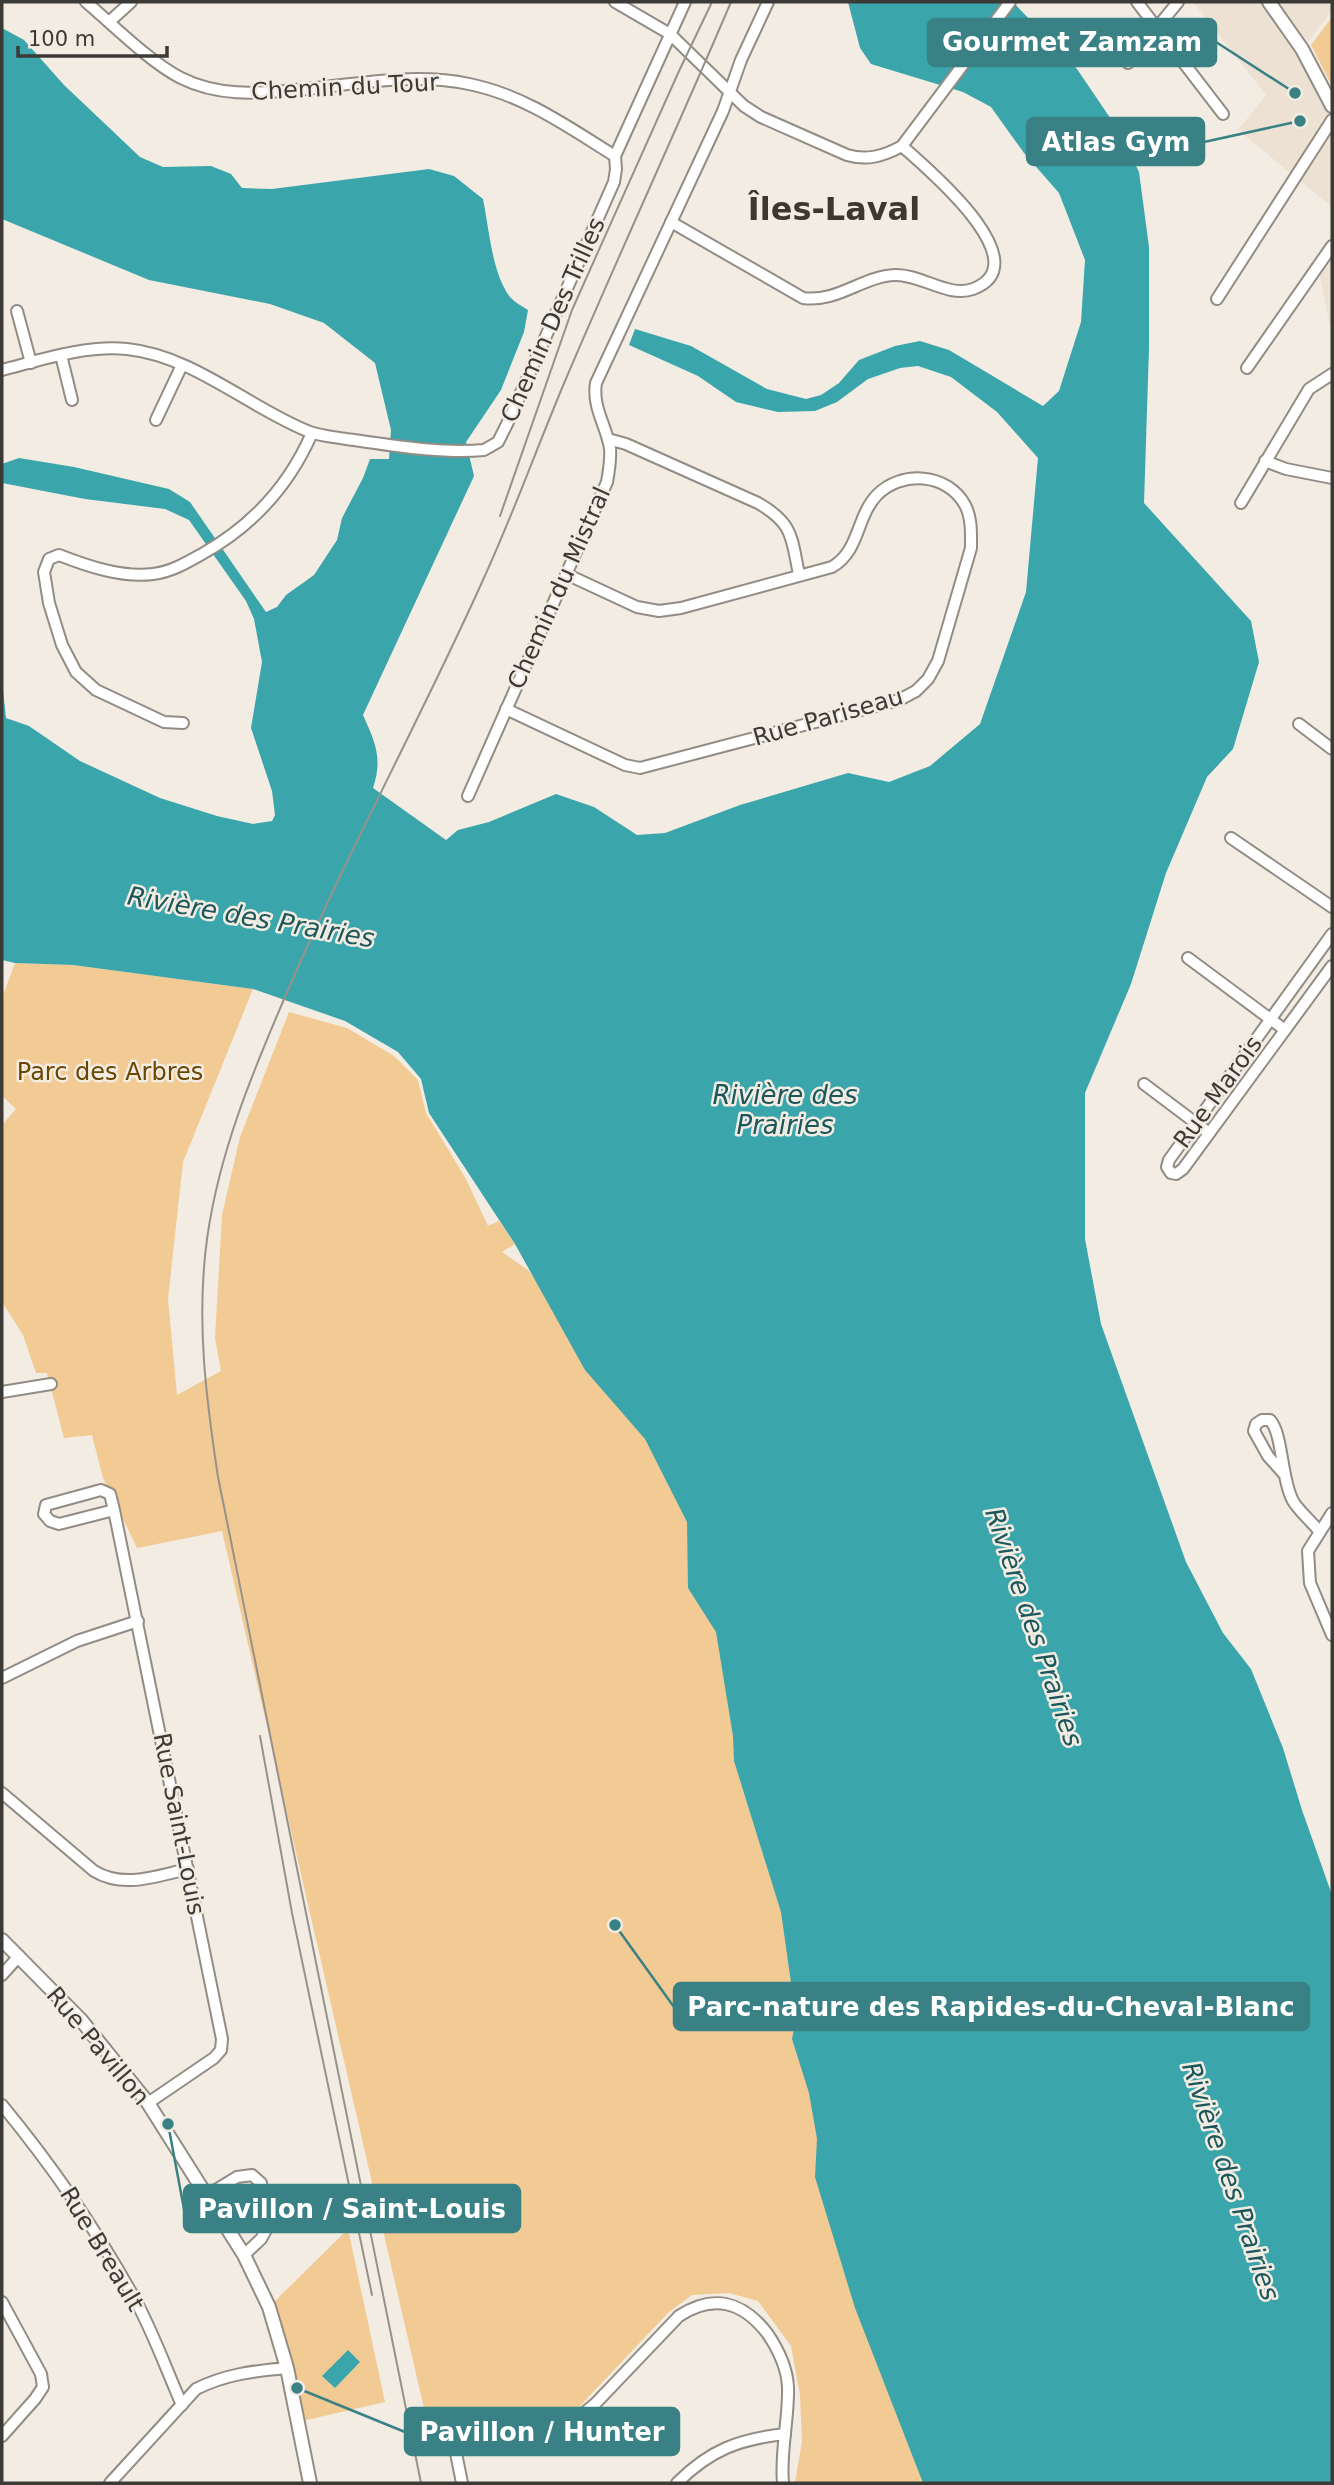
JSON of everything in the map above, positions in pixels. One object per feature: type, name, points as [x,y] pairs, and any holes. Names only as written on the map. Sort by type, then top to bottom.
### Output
[{"type":"street","name":"Chemin du Tour","points":[[86,2],[158,63],[199,86],[233,93],[424,79],[470,84],[528,103],[615,156]]},
{"type":"street","points":[[110,21],[131,2]]},
{"type":"street","points":[[615,2],[670,34],[730,93],[761,117],[860,159],[889,153],[902,145],[1010,2]]},
{"type":"street","name":"Chemin Des Trilles","points":[[2,370],[96,349],[148,352],[182,365],[312,433],[383,444],[472,451],[490,447],[502,435],[614,182],[615,156],[685,2]]},
{"type":"street","points":[[768,2],[671,222],[803,298],[816,300],[881,276],[897,275],[912,276],[948,289],[973,289],[989,277],[993,268],[994,257],[988,239],[968,209],[902,145]]},
{"type":"street","points":[[1138,2],[1223,114]]},
{"type":"street","points":[[1128,63],[1178,2]]},
{"type":"street","points":[[1269,2],[1303,49],[1332,106]]},
{"type":"street","points":[[1217,299],[1332,120]]},
{"type":"street","name":"Chemin du Mistral","points":[[468,796],[607,482],[610,466],[608,439],[596,408],[596,383],[671,222]]},
{"type":"street","points":[[1247,368],[1332,246]]},
{"type":"street","points":[[17,311],[31,363]]},
{"type":"street","points":[[61,355],[72,400]]},
{"type":"street","points":[[156,420],[182,365]]},
{"type":"street","points":[[1241,503],[1309,389],[1332,374]]},
{"type":"street","points":[[183,723],[164,722],[96,690],[76,672],[62,645],[49,603],[44,572],[49,559],[59,555],[82,565],[130,574],[154,574],[178,568],[230,536],[261,511],[279,490],[303,453],[312,433]]},
{"type":"street","points":[[608,439],[662,460],[758,503],[776,514],[786,523],[799,575]]},
{"type":"street","points":[[1265,461],[1286,469],[1332,478]]},
{"type":"street","name":"Rue Pariseau","points":[[506,709],[625,765],[640,768],[899,700],[916,691],[928,679],[938,661],[971,548],[972,531],[966,506],[958,495],[946,485],[926,478],[909,478],[891,484],[878,493],[867,506],[851,552],[842,562],[832,567],[681,608],[659,611],[637,607],[566,574]]},
{"type":"street","points":[[1299,724],[1332,749]]},
{"type":"street","points":[[1231,838],[1332,907]]},
{"type":"street","name":"Rue Marois","points":[[1332,934],[1169,1160],[1167,1167],[1171,1173],[1176,1174],[1183,1169],[1332,966]]},
{"type":"street","points":[[1188,958],[1285,1030]]},
{"type":"street","points":[[1144,1084],[1209,1133]]},
{"type":"street","points":[[2,1392],[51,1384]]},
{"type":"street","points":[[1284,1474],[1293,1501],[1320,1531]]},
{"type":"street","points":[[102,1490],[110,1494],[114,1510],[59,1524],[50,1521],[44,1514],[46,1505],[102,1490]]},
{"type":"street","name":"Rue Saint-Louis","points":[[114,1510],[222,2039],[221,2050],[214,2058],[148,2103]]},
{"type":"street","points":[[1332,1513],[1308,1551],[1310,1583],[1332,1635]]},
{"type":"street","points":[[2,1678],[77,1641],[138,1621]]},
{"type":"street","points":[[2,1793],[93,1871],[106,1879],[123,1882],[188,1870]]},
{"type":"street","name":"Rue Pavillon","points":[[2,1940],[80,2020],[148,2103],[244,2255],[269,2306],[287,2368],[309,2483]]},
{"type":"street","points":[[2,1975],[19,1956]]},
{"type":"street","name":"Rue Breault","points":[[2,2105],[47,2159],[92,2227],[138,2304],[182,2405]]},
{"type":"street","points":[[206,2196],[237,2177],[253,2175],[261,2183],[267,2228],[261,2239],[244,2255]]},
{"type":"street","points":[[2,2302],[41,2374],[43,2387],[36,2399],[2,2436]]},
{"type":"street","points":[[462,2483],[456,2453],[459,2444],[466,2439],[564,2424],[579,2417],[595,2404],[679,2316],[694,2306],[708,2303],[737,2306],[745,2311],[756,2320],[782,2358],[788,2385],[783,2483]]},
{"type":"street","points":[[110,2483],[195,2389],[214,2379],[240,2372],[287,2368]]},
{"type":"street","points":[[677,2483],[695,2466],[718,2451],[737,2443],[785,2434]]},
{"type":"shaded area","points":[[1193,2],[1332,2],[1332,10],[1303,49],[1332,106],[1332,207],[1238,130],[1266,95]]},
{"type":"shaded area","points":[[1332,244],[1332,327],[1330,327],[1318,266]]},
{"type":"green space","points":[[1332,17],[1332,86],[1311,45]]},
{"type":"green space","name":"Parc des Arbres","points":[[15,963],[73,965],[253,989],[183,1162],[168,1299],[177,1395],[221,1371],[215,1338],[222,1215],[240,1137],[289,1012],[347,1028],[394,1056],[418,1080],[426,1113],[466,1179],[488,1226],[499,1221],[515,1244],[502,1252],[528,1270],[582,1341],[758,1411],[1090,2483],[795,2483],[802,2441],[800,2395],[791,2346],[758,2301],[729,2293],[692,2295],[669,2312],[578,2408],[445,2427],[426,2417],[222,1531],[137,1548],[103,1478],[92,1435],[64,1438],[47,1373],[36,1373],[23,1335],[2,1302],[2,1125],[16,1109],[2,1096],[2,998]]},
{"type":"green space","points":[[348,2229],[385,2402],[298,2422],[269,2307]]},
{"type":"water","name":"Rivière des Prairies","points":[[848,2],[1013,2],[1077,69],[1119,131],[1139,172],[1149,247],[1144,503],[1251,621],[1259,662],[1233,749],[1207,777],[1166,873],[1131,984],[1085,1093],[1085,1239],[1101,1324],[1186,1562],[1223,1633],[1251,1669],[1283,1748],[1332,1895],[1332,2483],[923,2483],[855,2308],[815,2177],[817,2139],[809,2093],[792,2039],[796,2018],[781,1912],[734,1761],[733,1736],[716,1632],[688,1588],[687,1522],[645,1439],[585,1370],[515,1244],[429,1113],[421,1079],[398,1052],[345,1021],[253,989],[73,965],[2,960],[2,681],[6,718],[29,726],[80,761],[160,798],[217,816],[253,824],[272,821],[275,815],[272,791],[251,728],[262,662],[254,619],[246,601],[189,520],[165,509],[85,499],[2,483],[2,464],[19,458],[74,467],[169,489],[190,502],[266,612],[277,607],[286,595],[314,575],[337,540],[342,518],[370,459],[389,459],[391,430],[375,363],[324,323],[270,304],[149,280],[2,219],[2,28],[24,40],[64,85],[140,157],[163,167],[211,166],[231,174],[242,188],[272,189],[429,169],[454,176],[483,199],[499,276],[510,297],[528,310],[524,332],[501,390],[466,442],[474,476],[363,715],[376,750],[377,768],[373,788],[446,840],[458,830],[489,822],[556,794],[594,807],[637,835],[665,833],[740,805],[848,773],[889,782],[930,766],[980,724],[1026,592],[1038,458],[997,412],[951,377],[918,366],[900,368],[868,379],[837,402],[815,411],[778,412],[736,402],[698,376],[629,345],[635,329],[691,346],[767,389],[806,399],[821,395],[839,383],[859,360],[895,346],[920,341],[949,350],[1043,406],[1059,391],[1081,322],[1085,260],[1059,193],[1024,153],[991,107],[963,92],[871,64],[860,48]]},
{"type":"water","points":[[348,2350],[360,2362],[335,2388],[322,2376]]},
{"type":"tram line","points":[[500,516],[572,310],[712,2]]},
{"type":"tram line","points":[[421,2483],[218,1477],[206,1388],[202,1329],[207,1239],[212,1207],[229,1143],[275,1020],[335,887],[494,555],[565,381],[731,2]]},
{"type":"tram line","points":[[260,1736],[292,1913],[372,2295]]},
{"type":"place","name":"Gourmet Zamzam","points":[[1295,93]]},
{"type":"place","name":"Atlas Gym","points":[[1300,121]]},
{"type":"place","name":"Parc-nature des Rapides-du-Cheval-Blanc","points":[[615,1925]]},
{"type":"place","name":"Pavillon / Saint-Louis","points":[[168,2124]]},
{"type":"place","name":"Pavillon / Hunter","points":[[297,2388]]},
{"type":"district","name":"Îles-Laval","points":[[834,209]]}]
